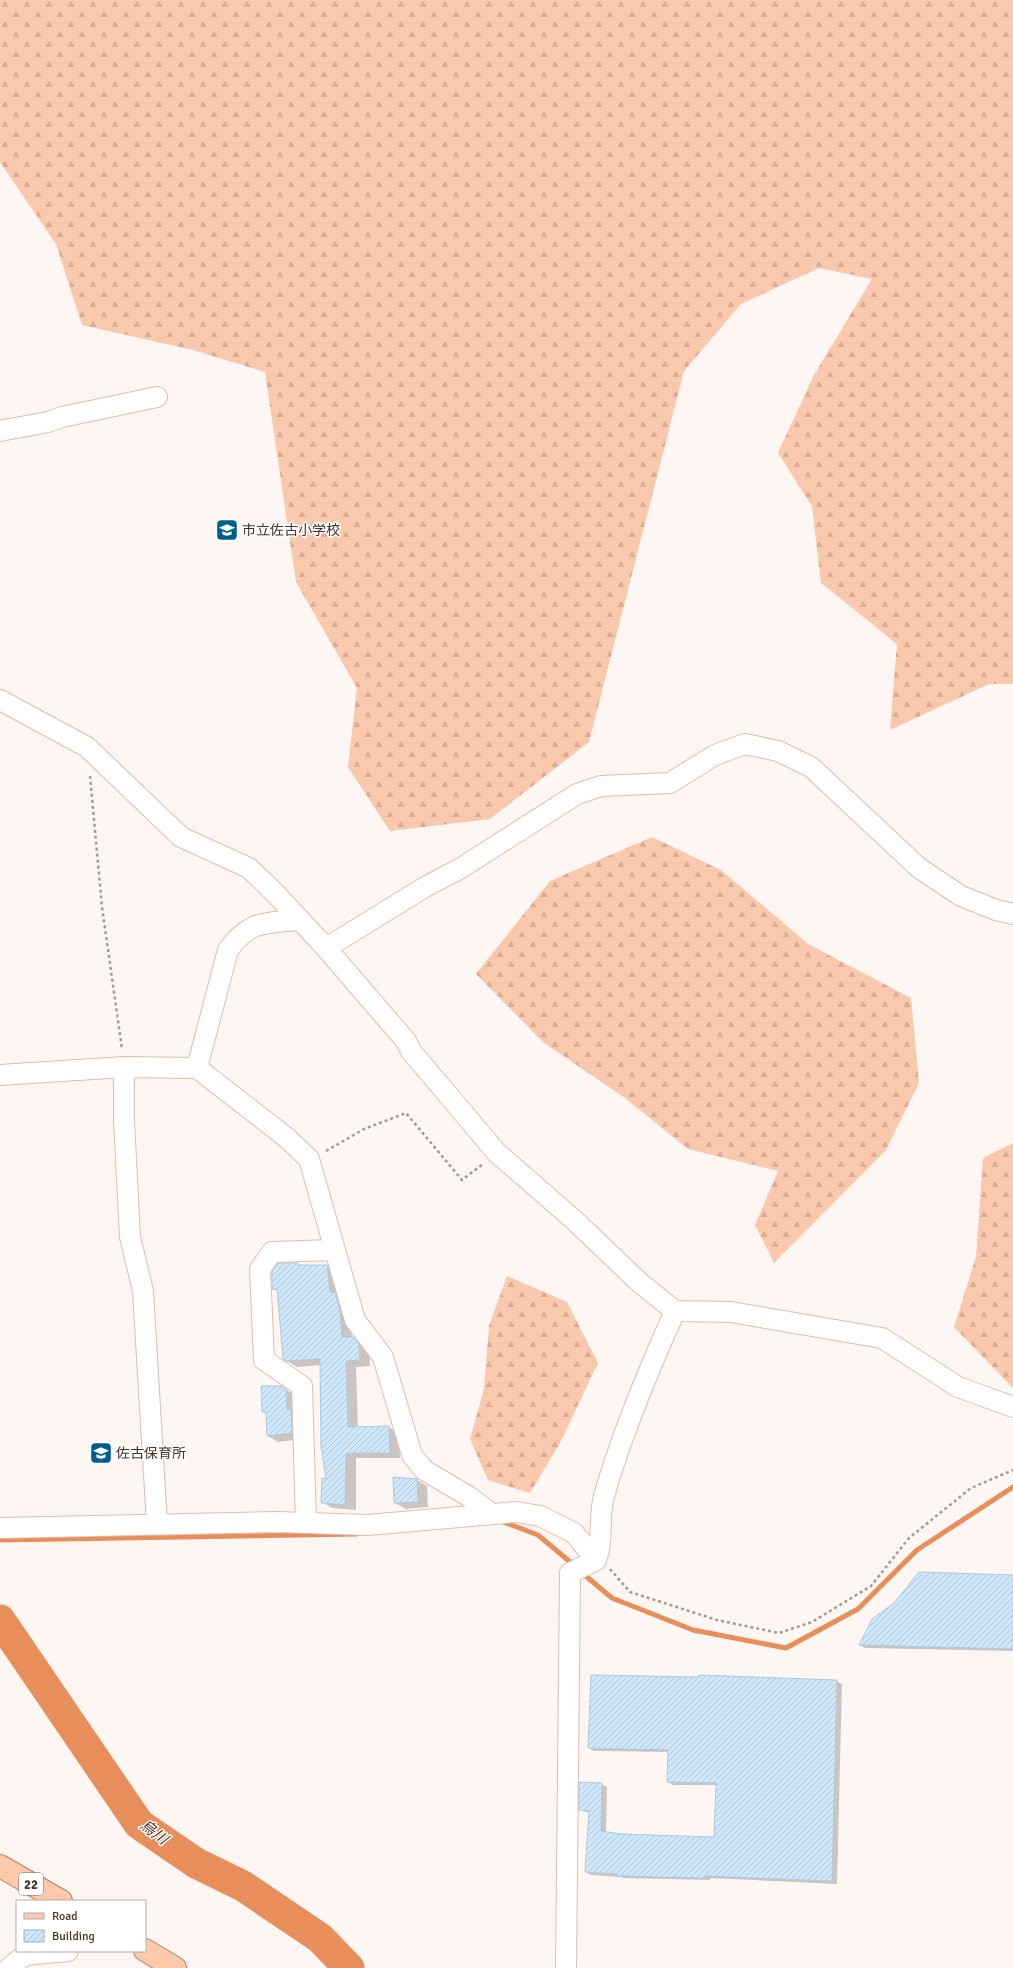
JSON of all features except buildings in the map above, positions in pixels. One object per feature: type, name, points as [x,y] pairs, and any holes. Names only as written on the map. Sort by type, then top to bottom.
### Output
[{"type":"main road","name":"22","points":[[0,1866],[59,1900]]},
{"type":"main road","points":[[146,1951],[175,1968]]},
{"type":"street","points":[[0,431],[48,422],[62,417],[157,397]]},
{"type":"street","points":[[0,700],[87,747],[181,837],[249,868],[326,948],[406,1041],[411,1051],[497,1153],[573,1219],[638,1282],[675,1311],[731,1312],[882,1338],[958,1387],[1013,1407]]},
{"type":"street","points":[[326,948],[425,887],[461,868],[577,794],[601,786],[670,783],[715,755],[745,744],[778,751],[811,767],[833,790],[919,868],[961,896],[996,910],[1013,914]]},
{"type":"street","points":[[197,1068],[228,950],[239,936],[260,924],[300,920]]},
{"type":"street","points":[[124,1067],[124,1120],[130,1237],[143,1291],[157,1524]]},
{"type":"street","points":[[0,1075],[124,1067],[197,1068],[286,1138],[309,1159],[355,1320],[383,1357],[412,1455],[424,1470],[468,1496],[492,1514]]},
{"type":"street","points":[[306,1523],[302,1386],[264,1360],[260,1269],[272,1252],[334,1250]]},
{"type":"street","points":[[597,1557],[603,1498],[624,1436],[652,1362],[675,1311]]},
{"type":"street","points":[[0,1528],[157,1524],[306,1523],[368,1525],[517,1512],[540,1516],[574,1533],[597,1557]]},
{"type":"street","points":[[566,1968],[570,1573],[597,1557]]},
{"type":"street","points":[[9,1968],[25,1955],[57,1952]]},
{"type":"path","points":[[87,747],[102,907],[124,1067]]},
{"type":"path","points":[[309,1159],[364,1129],[406,1113],[462,1180],[497,1153]]},
{"type":"path","points":[[597,1557],[630,1592],[717,1620],[779,1633],[812,1622],[871,1586],[909,1538],[971,1488],[1013,1470]]},
{"type":"green space","points":[[0,0],[1013,0],[1013,684],[989,684],[890,730],[897,644],[821,583],[812,506],[778,453],[814,375],[872,279],[819,268],[741,304],[684,371],[589,742],[490,819],[390,831],[348,767],[357,688],[296,582],[265,372],[193,350],[82,325],[56,244],[0,162]]},
{"type":"green space","points":[[652,837],[721,870],[808,944],[911,998],[919,1083],[886,1150],[774,1263],[755,1225],[778,1171],[688,1149],[625,1098],[543,1042],[476,974],[550,881]]},
{"type":"green space","points":[[1013,1143],[1013,1388],[954,1327],[976,1257],[983,1158]]},
{"type":"green space","points":[[507,1276],[567,1302],[598,1363],[560,1443],[530,1493],[488,1480],[470,1439],[484,1389],[489,1326]]},
{"type":"waterway","points":[[581,1572],[612,1598],[693,1630],[786,1648],[858,1609],[917,1550],[1013,1487]]},
{"type":"waterway","points":[[501,1521],[538,1535],[575,1566]]},
{"type":"waterway","points":[[0,1540],[357,1534]]},
{"type":"waterway","name":"烏川","points":[[0,1620],[139,1824],[196,1863],[243,1886],[320,1938],[349,1968]]},
{"type":"place","name":"市立佐古小学校","points":[[227,530]]},
{"type":"place","name":"佐古保育所","points":[[101,1453]]}]
